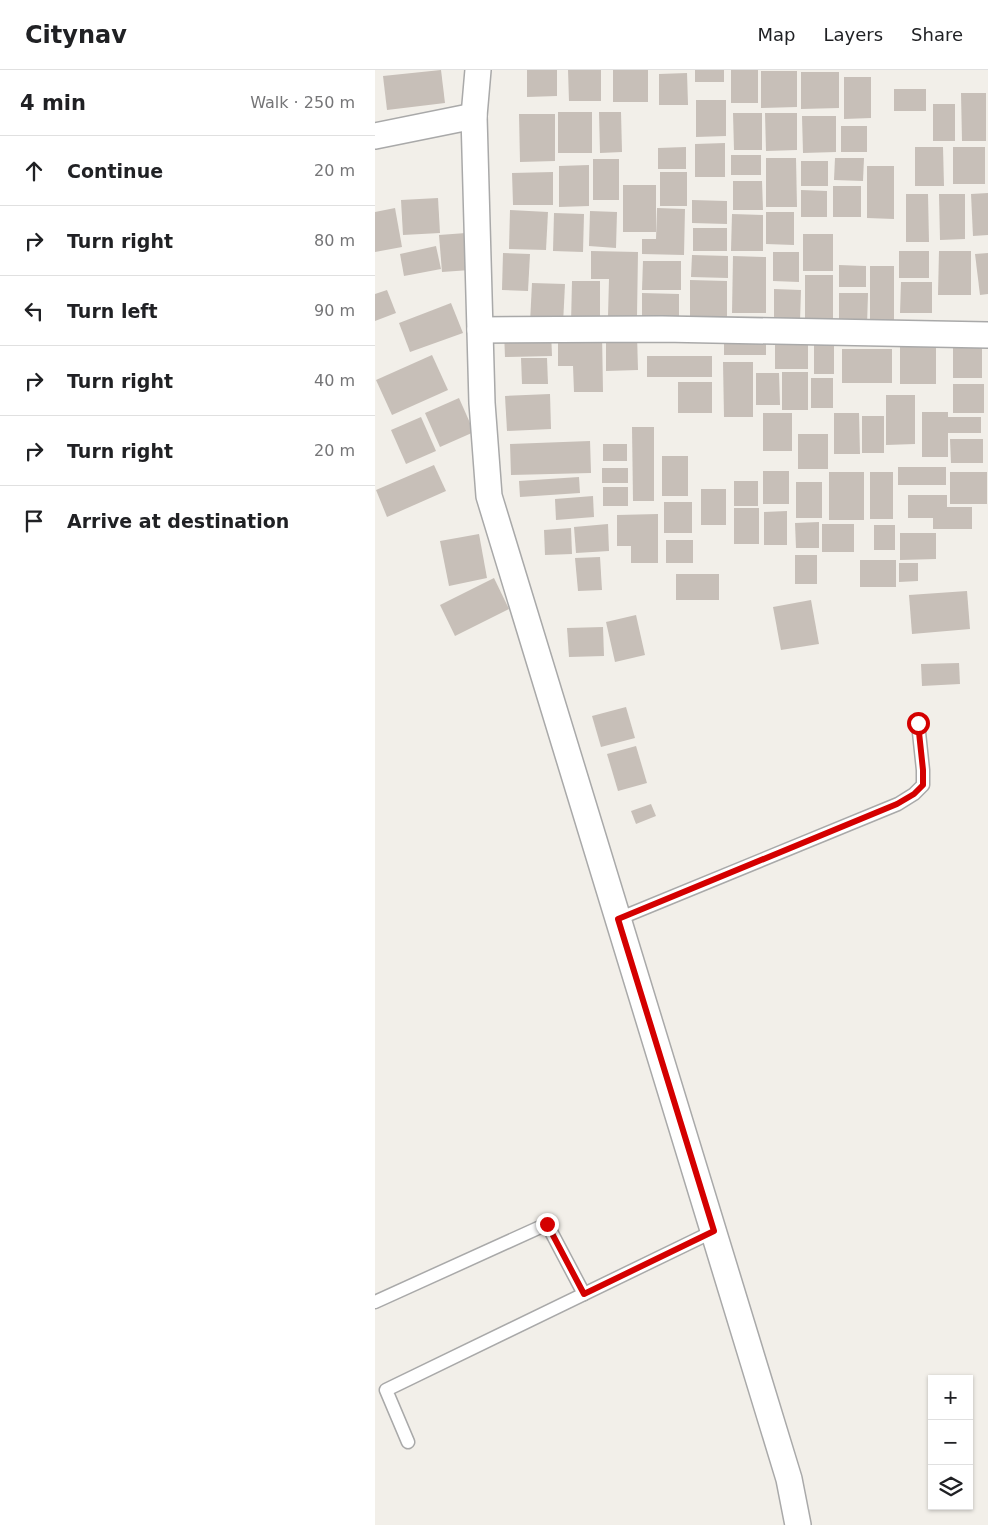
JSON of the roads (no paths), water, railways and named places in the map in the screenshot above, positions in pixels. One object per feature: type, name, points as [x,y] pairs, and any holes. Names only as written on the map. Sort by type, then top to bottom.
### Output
[{"type":"street","points":[[478,70],[474,116],[482,402],[489,496],[789,1479],[798,1525]]},
{"type":"street","points":[[375,136],[474,116]]},
{"type":"street","points":[[480,330],[662,329],[988,335]]},
{"type":"lane","points":[[618,919],[897,804],[914,794],[923,785],[918,723]]},
{"type":"lane","points":[[375,1302],[547,1224],[584,1294]]},
{"type":"lane","points":[[408,1442],[386,1390],[714,1231]]}]
